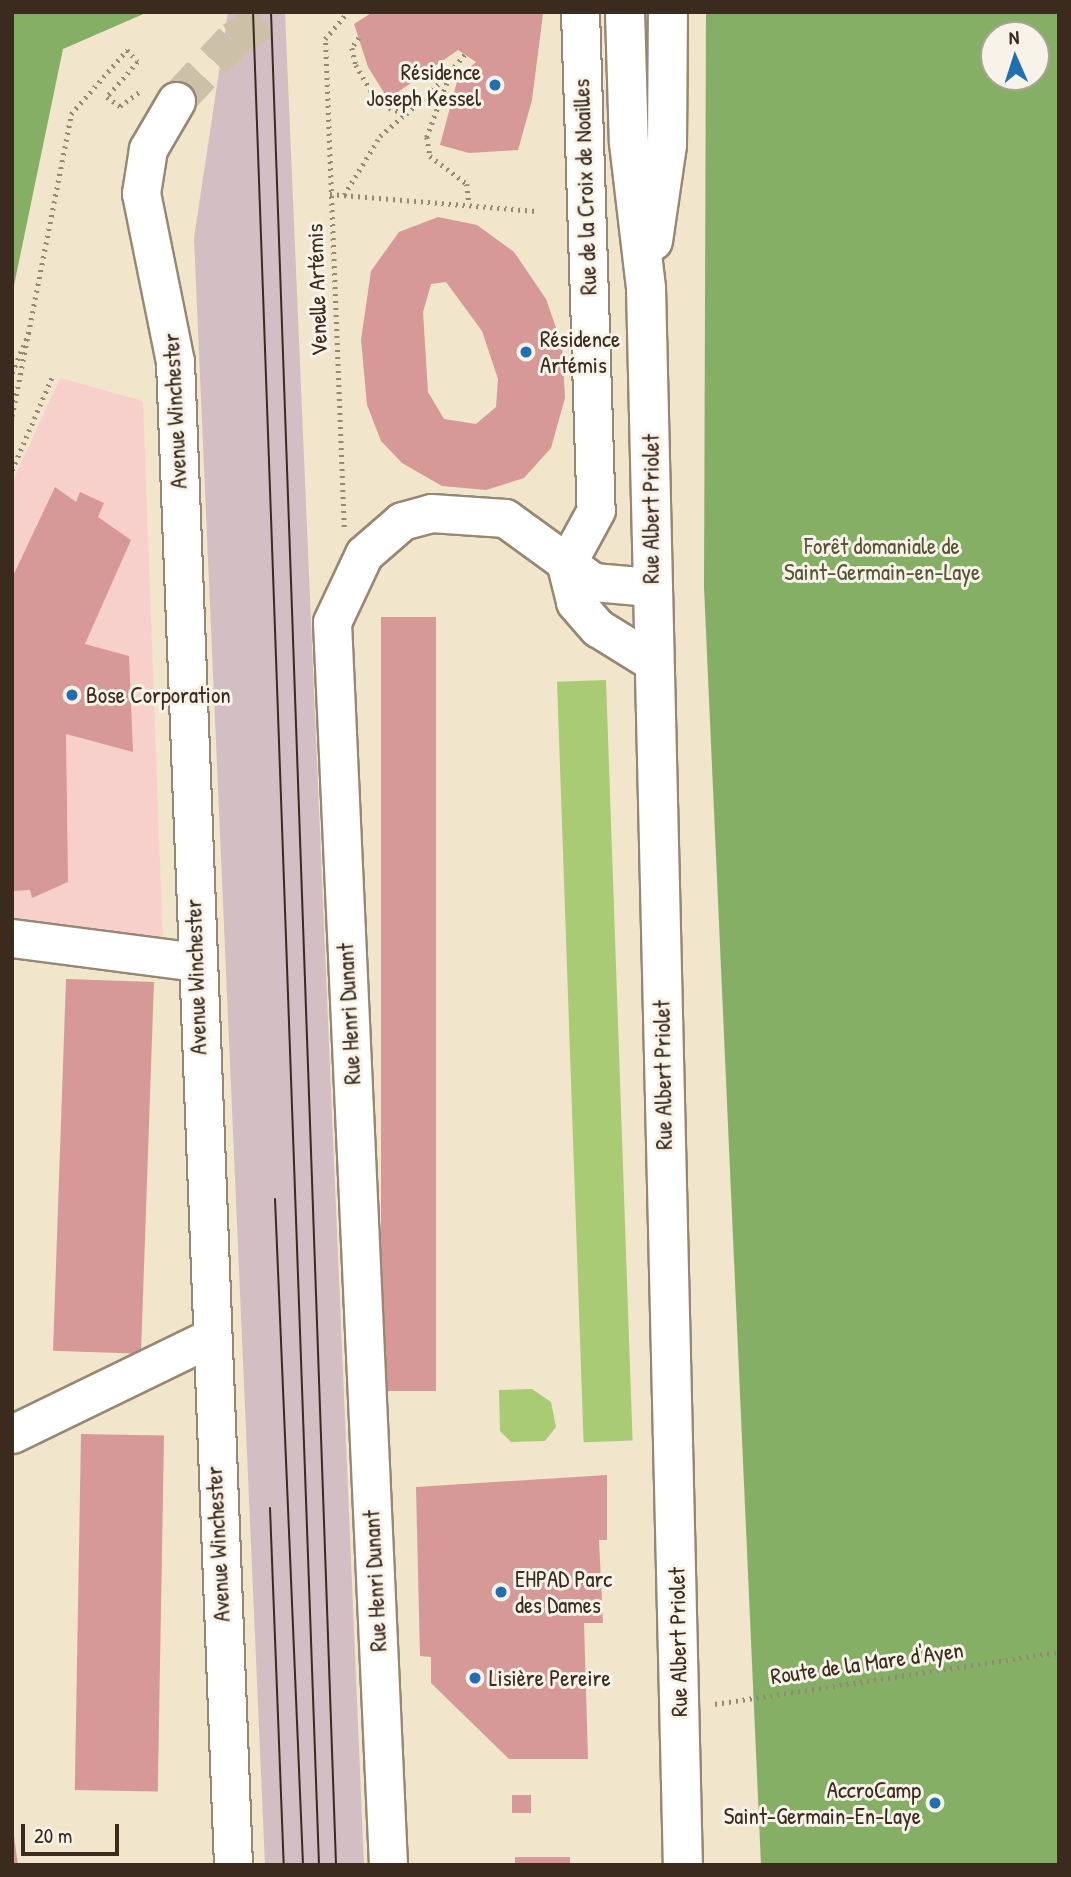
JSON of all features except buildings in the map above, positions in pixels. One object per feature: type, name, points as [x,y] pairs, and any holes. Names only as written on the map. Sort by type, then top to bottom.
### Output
[{"type":"main road","name":"Rue Albert Priolet","points":[[625,12],[629,143],[646,288],[683,1864]]},
{"type":"main road","name":"Rue Albert Priolet","points":[[646,288],[667,145],[668,12]]},
{"type":"street","name":"Rue de la Croix de Noailles","points":[[566,565],[596,510],[580,12]]},
{"type":"street","name":"Avenue Winchester","points":[[160,94],[141,193],[176,362],[208,1339],[233,1865]]},
{"type":"street","name":"Rue Henri Dunant","points":[[388,1865],[332,622],[348,577],[382,534],[431,513],[505,518],[566,565],[593,582],[651,587]]},
{"type":"street","points":[[566,565],[575,602],[597,628],[653,662]]},
{"type":"street","points":[[12,938],[196,962]]},
{"type":"street","points":[[12,1434],[208,1339]]},
{"type":"path","name":"Venelle Artémis","points":[[348,12],[326,39],[330,194],[348,577]]},
{"type":"path","points":[[359,38],[352,48],[356,65],[373,95],[406,114]]},
{"type":"path","points":[[12,416],[34,319],[71,114],[127,50],[138,62],[107,97],[120,106],[160,94]]},
{"type":"path","points":[[344,195],[380,136],[466,55]]},
{"type":"path","points":[[452,70],[427,137],[430,156],[467,184],[469,204]]},
{"type":"path","points":[[330,194],[536,211]]},
{"type":"path","points":[[12,373],[34,319]]},
{"type":"path","points":[[12,470],[52,377]]},
{"type":"path","name":"Route de la Mare d'Ayen","points":[[680,1710],[1059,1652]]},
{"type":"shaded area","points":[[228,12],[285,12],[364,1865],[265,1865],[194,238]]},
{"type":"shaded area","points":[[60,378],[143,401],[163,946],[12,924],[12,483]]},
{"type":"green space","points":[[12,12],[148,12],[63,49],[12,295]]},
{"type":"green space","name":"Forêt domaniale de Saint-Germain-en-Laye","points":[[706,12],[1059,12],[1059,1865],[761,1865],[704,587]]},
{"type":"green space","points":[[606,680],[633,1441],[584,1442],[557,682]]},
{"type":"green space","points":[[532,1389],[551,1402],[556,1427],[545,1441],[511,1442],[500,1431],[499,1390]]},
{"type":"tunnel","points":[[176,101],[233,40],[275,12]]},
{"type":"tram line","points":[[253,12],[319,1865]]},
{"type":"tram line","points":[[271,12],[336,1865]]},
{"type":"tram line","points":[[275,1199],[303,1865]]},
{"type":"tram line","points":[[270,1508],[284,1865]]},
{"type":"place","name":"Résidence Joseph Kessel","points":[[495,85]]},
{"type":"place","name":"Résidence Artémis","points":[[526,352]]},
{"type":"place","name":"Bose Corporation","points":[[72,695]]},
{"type":"place","name":"EHPAD Parc des Dames","points":[[501,1592]]},
{"type":"place","name":"Lisière Pereire","points":[[475,1678]]},
{"type":"place","name":"AccroCamp Saint-Germain-En-Laye","points":[[935,1803]]}]
